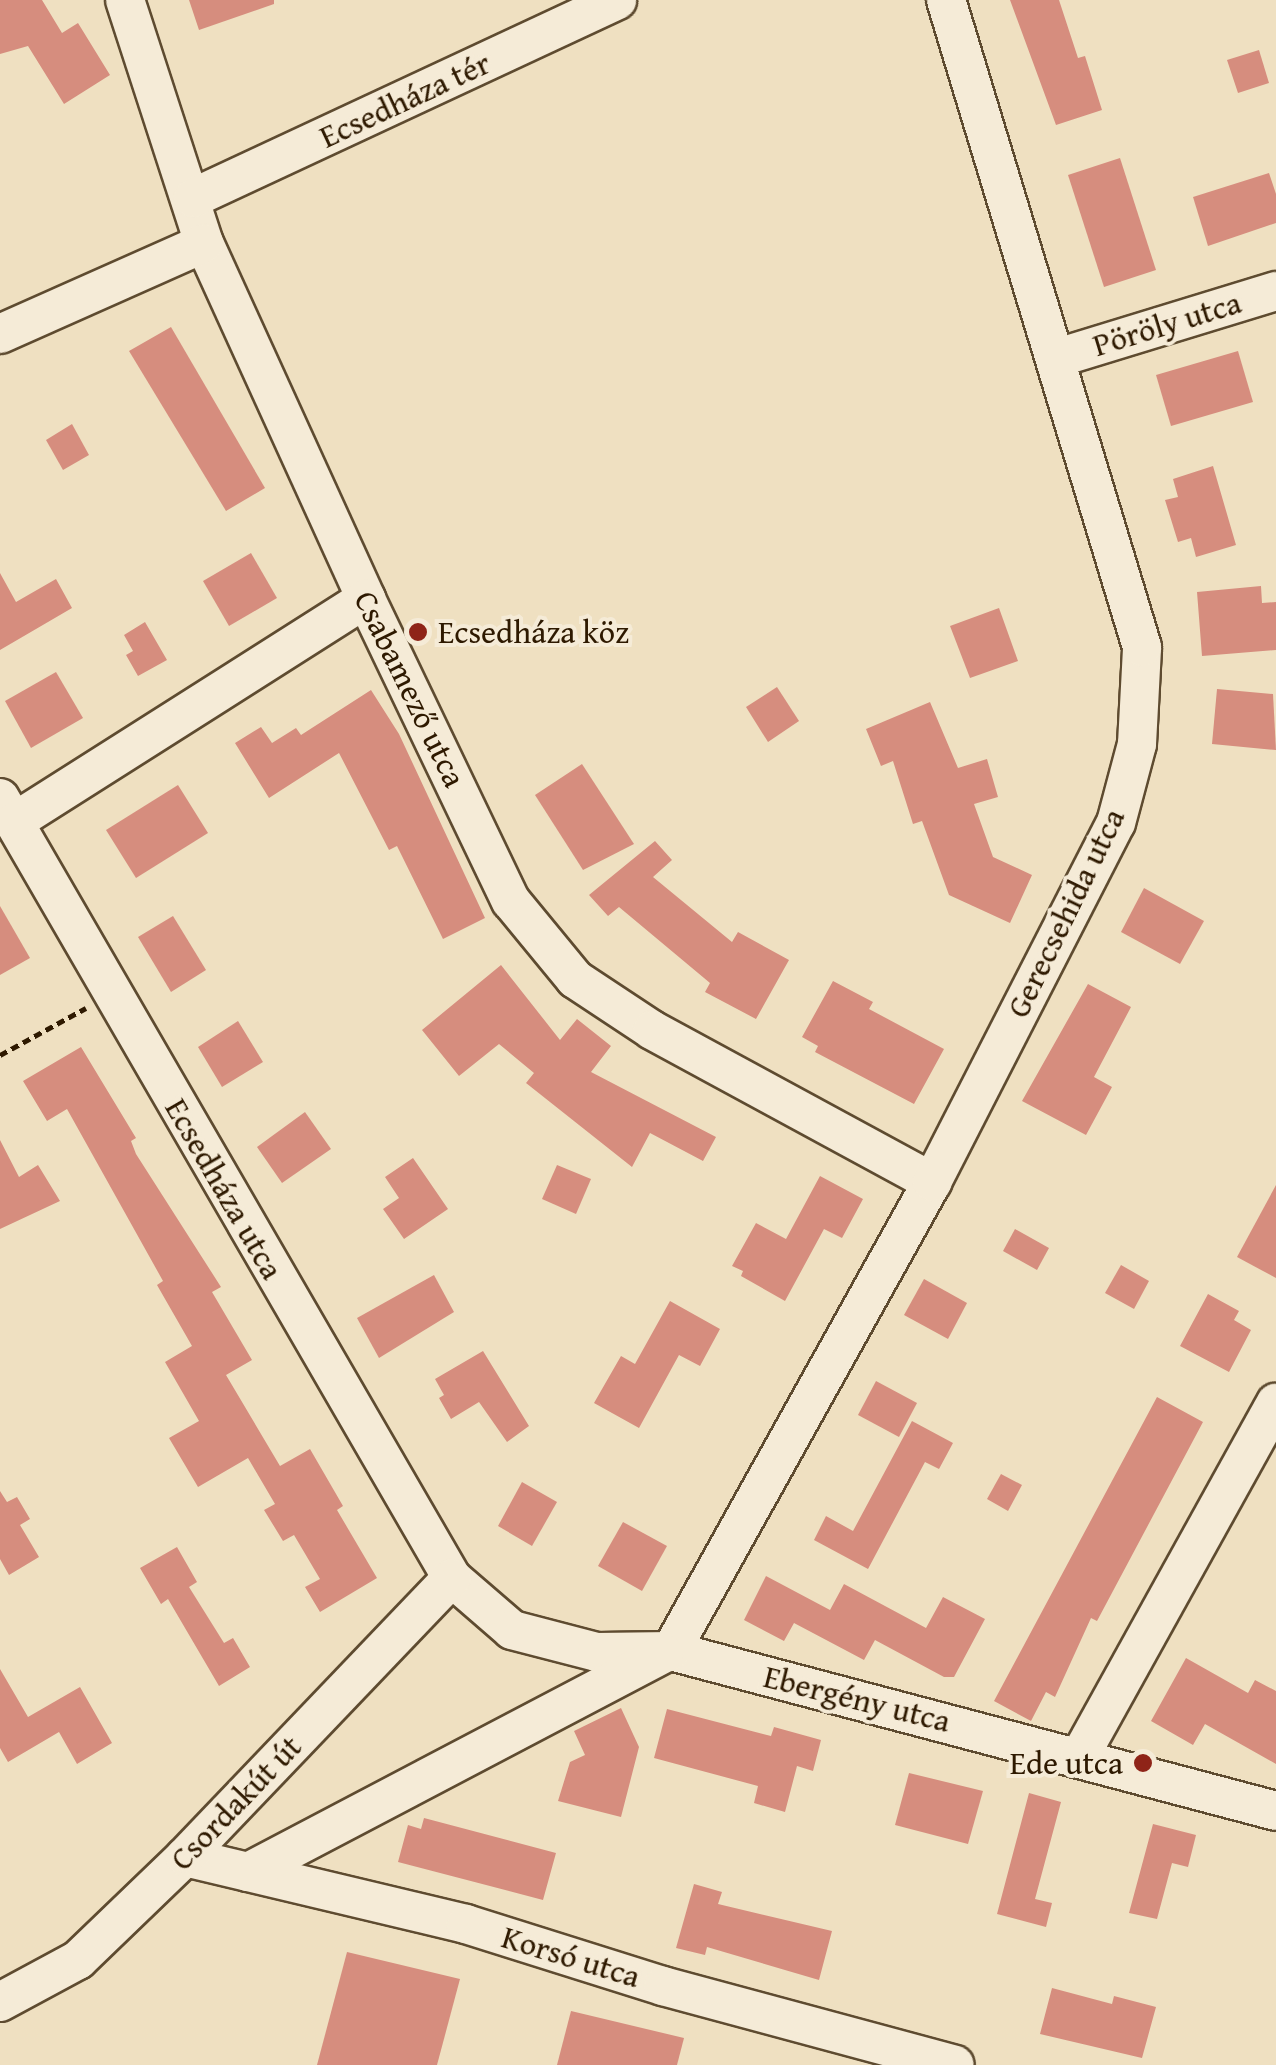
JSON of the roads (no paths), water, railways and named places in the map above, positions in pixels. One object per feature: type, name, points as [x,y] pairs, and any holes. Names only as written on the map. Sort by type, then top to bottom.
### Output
[{"type":"street","name":"Csabamező utca","points":[[125,0],[204,243],[366,599],[512,901],[575,978],[652,1030],[932,1182]]},
{"type":"street","name":"Ecsedháza tér","points":[[192,198],[541,17],[617,0]]},
{"type":"street","name":"Gerecsehida utca","points":[[671,1651],[932,1182],[1116,822],[1137,744],[1142,647],[946,0]]},
{"type":"street","points":[[0,334],[204,243]]},
{"type":"street","name":"Pöröly utca","points":[[1057,358],[1276,290]]},
{"type":"street","points":[[7,810],[366,599]]},
{"type":"street","name":"Ecsedháza utca","points":[[7,810],[110,994],[452,1578]]},
{"type":"street","points":[[1080,1756],[1276,1403]]},
{"type":"street","name":"Ebergény utca","points":[[452,1578],[512,1630],[597,1652],[671,1651],[1276,1810]]},
{"type":"street","name":"Csordakút út","points":[[0,2002],[78,1960],[185,1857],[452,1578]]},
{"type":"street","points":[[248,1872],[671,1651]]},
{"type":"street","name":"Korsó utca","points":[[185,1857],[466,1924],[663,1986],[954,2065]]},
{"type":"place","name":"Ecsedháza köz","points":[[418,632]]},
{"type":"place","name":"Ede utca","points":[[1143,1763]]}]
